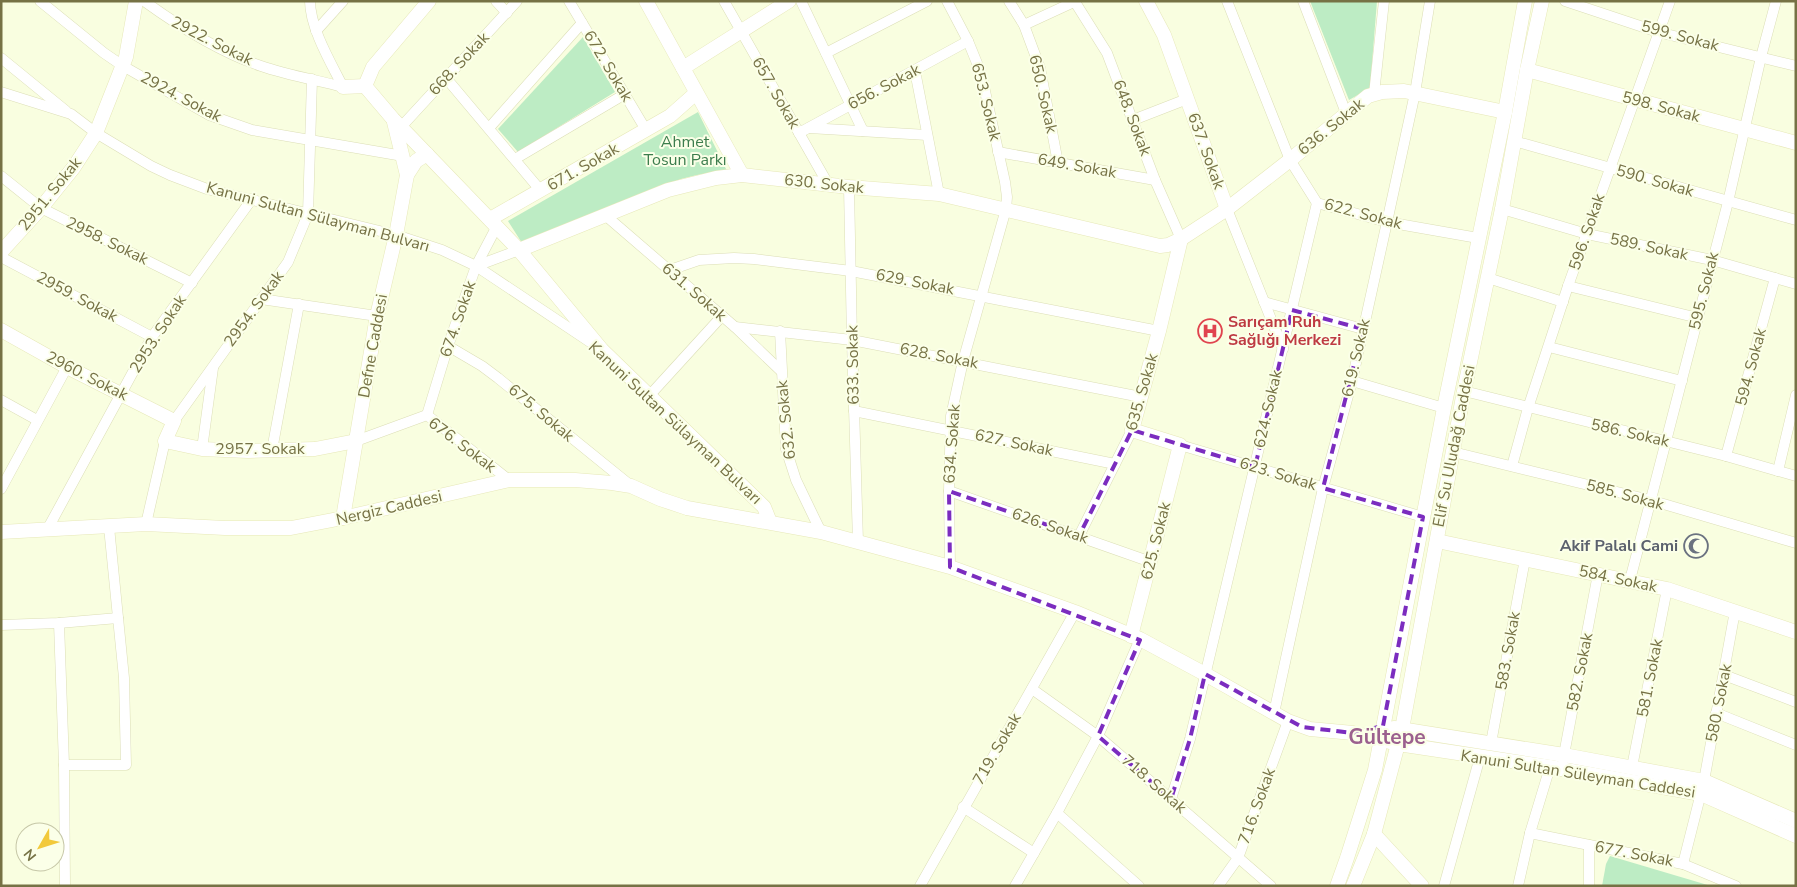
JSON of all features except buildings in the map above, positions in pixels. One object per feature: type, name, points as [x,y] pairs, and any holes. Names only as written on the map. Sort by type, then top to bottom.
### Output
[{"type":"street","name":"2924. Sokak","points":[[40,1],[123,66],[209,115],[252,130],[403,156]]},
{"type":"street","name":"2951. Sokak","points":[[1,252],[41,208],[74,166],[96,133],[123,66],[129,46],[136,1]]},
{"type":"street","name":"2922. Sokak","points":[[144,1],[192,33],[233,55],[262,66],[342,87]]},
{"type":"street","points":[[310,1],[310,9],[316,31],[342,87],[366,86]]},
{"type":"street","points":[[316,31],[342,1]]},
{"type":"street","points":[[366,86],[373,67],[429,1]]},
{"type":"street","points":[[496,1],[506,12]]},
{"type":"street","name":"668. Sokak","points":[[397,123],[446,78],[517,1]]},
{"type":"street","name":"672. Sokak","points":[[569,1],[646,130]]},
{"type":"street","points":[[646,1],[742,175]]},
{"type":"street","name":"657. Sokak","points":[[724,1],[804,130],[828,184]]},
{"type":"street","points":[[683,68],[789,1]]},
{"type":"street","points":[[800,1],[864,131]]},
{"type":"street","points":[[826,53],[927,1]]},
{"type":"street","name":"653. Sokak","points":[[947,1],[968,41],[981,73],[1005,182],[1006,208]]},
{"type":"street","name":"650. Sokak","points":[[1009,1],[1024,25],[1040,68],[1058,163]]},
{"type":"street","name":"637. Sokak","points":[[1146,1],[1164,35],[1227,209],[1283,349]]},
{"type":"street","name":"622. Sokak","points":[[1227,1],[1290,160],[1317,203],[1387,222],[1478,238]]},
{"type":"street","points":[[1303,1],[1346,113]]},
{"type":"street","points":[[1374,94],[1384,1]]},
{"type":"street","name":"619. Sokak","points":[[1274,713],[1323,488],[1352,381],[1387,222],[1415,94],[1430,1]]},
{"type":"street","name":"Elif Su Uludağ Caddesi","points":[[1337,886],[1375,770],[1444,408],[1505,112],[1525,1]]},
{"type":"street","name":"Elif Su Uludağ Caddesi","points":[[1353,886],[1374,834],[1402,729],[1464,391],[1502,209],[1542,1]]},
{"type":"street","name":"599. Sokak","points":[[1565,1],[1595,6],[1658,32],[1796,66]]},
{"type":"street","name":"596. Sokak","points":[[1512,466],[1528,408],[1568,286],[1670,1]]},
{"type":"street","name":"595. Sokak","points":[[1630,580],[1728,202],[1761,57],[1776,1]]},
{"type":"street","points":[[1024,25],[1076,2]]},
{"type":"street","name":"648. Sokak","points":[[1076,2],[1107,53],[1155,180],[1181,239]]},
{"type":"street","points":[[489,128],[582,23]]},
{"type":"street","name":"656. Sokak","points":[[804,130],[968,41]]},
{"type":"street","points":[[1,58],[71,114]]},
{"type":"street","name":"598. Sokak","points":[[1528,70],[1796,143]]},
{"type":"street","points":[[915,71],[939,194]]},
{"type":"street","points":[[446,78],[541,191]]},
{"type":"street","name":"2954. Sokak","points":[[146,524],[164,441],[168,431],[288,262],[308,214],[312,79]]},
{"type":"street","points":[[366,86],[397,123],[519,250],[602,350]]},
{"type":"street","name":"636. Sokak","points":[[1181,239],[1227,209],[1290,160],[1363,99],[1374,94],[1396,91],[1505,112]]},
{"type":"street","name":"Kanuni Sultan Sülayman Bulvarı","points":[[1,92],[71,114],[96,133],[170,175],[207,189],[396,235],[425,244],[476,266],[602,350],[764,507],[770,522],[821,532],[950,567],[1075,612],[1135,638],[1205,674],[1288,721],[1310,729],[1353,733]]},
{"type":"street","name":"671. Sokak","points":[[494,223],[541,191],[670,116],[696,93]]},
{"type":"street","points":[[515,159],[624,94]]},
{"type":"street","points":[[1133,120],[1187,98]]},
{"type":"street","points":[[397,123],[407,175]]},
{"type":"street","points":[[804,130],[927,135]]},
{"type":"street","name":"590. Sokak","points":[[1514,141],[1796,220]]},
{"type":"street","name":"649. Sokak","points":[[998,152],[1155,180]]},
{"type":"street","points":[[407,175],[416,161],[427,154]]},
{"type":"street","name":"Defne Caddesi","points":[[343,518],[377,316],[396,235],[407,175]]},
{"type":"street","name":"630. Sokak","points":[[476,266],[668,190],[716,178],[742,175],[849,187],[939,194],[1006,208],[1160,246],[1168,245],[1181,239]]},
{"type":"street","name":"2958. Sokak","points":[[1,176],[41,208],[192,283]]},
{"type":"street","name":"633. Sokak","points":[[849,187],[858,542]]},
{"type":"street","name":"2953. Sokak","points":[[47,530],[152,337],[252,199]]},
{"type":"street","name":"624. Sokak","points":[[1170,799],[1190,739],[1317,203]]},
{"type":"street","name":"634. Sokak","points":[[950,567],[950,430],[963,361],[1006,208]]},
{"type":"street","name":"589. Sokak","points":[[1502,209],[1587,234],[1712,260],[1796,284]]},
{"type":"street","name":"631. Sokak","points":[[605,215],[735,327],[781,371]]},
{"type":"street","name":"674. Sokak","points":[[427,415],[448,346],[476,266],[494,223]]},
{"type":"street","name":"635. Sokak","points":[[1078,536],[1132,430],[1181,239]]},
{"type":"street","name":"2959. Sokak","points":[[1,258],[152,337]]},
{"type":"street","name":"629. Sokak","points":[[670,270],[699,260],[734,258],[851,270],[1159,330]]},
{"type":"street","points":[[1488,278],[1563,302]]},
{"type":"street","name":"594. Sokak","points":[[1726,456],[1775,278]]},
{"type":"street","points":[[1568,286],[1698,318]]},
{"type":"street","points":[[261,299],[377,316]]},
{"type":"street","points":[[1264,302],[1363,329]]},
{"type":"street","points":[[272,450],[299,304]]},
{"type":"street","points":[[649,396],[722,316]]},
{"type":"street","name":"628. Sokak","points":[[735,327],[852,340],[1141,397]]},
{"type":"street","name":"2960. Sokak","points":[[1,330],[67,367],[174,421]]},
{"type":"street","name":"632. Sokak","points":[[780,331],[786,449],[796,480],[821,532]]},
{"type":"street","name":"675. Sokak","points":[[448,346],[498,378],[631,486]]},
{"type":"street","points":[[1549,347],[1682,381]]},
{"type":"street","points":[[202,449],[213,366]]},
{"type":"street","points":[[1,489],[5,470],[37,420],[67,367]]},
{"type":"street","points":[[1352,381],[1444,408]]},
{"type":"street","name":"586. Sokak","points":[[1464,391],[1726,456],[1796,476]]},
{"type":"street","points":[[1778,471],[1796,395]]},
{"type":"street","points":[[1,400],[37,420]]},
{"type":"street","name":"627. Sokak","points":[[854,411],[1115,464]]},
{"type":"street","name":"676. Sokak","points":[[356,441],[427,415],[509,480]]},
{"type":"street","name":"623. Sokak","points":[[1132,430],[1424,517]]},
{"type":"street","name":"2957. Sokak","points":[[164,441],[202,449],[231,451],[315,449],[356,441]]},
{"type":"street","name":"625. Sokak","points":[[1135,638],[1151,562],[1180,445]]},
{"type":"street","name":"585. Sokak","points":[[1453,452],[1650,500],[1796,543]]},
{"type":"street","name":"Nergiz Caddesi","points":[[1,532],[146,524],[274,529],[304,526],[509,480],[575,480],[631,486],[687,508],[770,522]]},
{"type":"street","name":"626. Sokak","points":[[949,491],[1151,562]]},
{"type":"street","points":[[64,765],[126,765],[124,678],[109,527]]},
{"type":"street","name":"584. Sokak","points":[[1436,541],[1667,589],[1796,632]]},
{"type":"street","name":"583. Sokak","points":[[1491,743],[1525,559]]},
{"type":"street","name":"582. Sokak","points":[[1518,886],[1530,833],[1556,768],[1564,755],[1598,574]]},
{"type":"street","name":"581. Sokak","points":[[1632,767],[1667,589]]},
{"type":"street","name":"580. Sokak","points":[[1682,864],[1703,788],[1735,611]]},
{"type":"street","name":"719. Sokak","points":[[920,886],[1075,612]]},
{"type":"street","points":[[1,624],[58,623],[118,618]]},
{"type":"street","points":[[58,623],[64,765],[65,886]]},
{"type":"street","points":[[1015,886],[1098,736],[1135,638]]},
{"type":"street","points":[[1724,675],[1796,702]]},
{"type":"street","name":"718. Sokak","points":[[1032,689],[1098,736],[1271,886]]},
{"type":"street","points":[[1716,713],[1796,744]]},
{"type":"street","name":"716. Sokak","points":[[1218,886],[1238,858],[1288,721]]},
{"type":"street","points":[[1353,733],[1383,726],[1632,767],[1703,788],[1796,821]]},
{"type":"street","name":"Kanuni Sultan Süleyman Caddesi","points":[[1353,733],[1398,744],[1480,757],[1703,788],[1796,836]]},
{"type":"street","points":[[1444,886],[1480,757]]},
{"type":"street","points":[[963,808],[1034,853]]},
{"type":"street","points":[[1057,813],[1139,886]]},
{"type":"street","name":"677. Sokak","points":[[1530,833],[1682,864],[1736,886]]},
{"type":"street","points":[[1374,834],[1422,886]]},
{"type":"street","points":[[1589,845],[1589,886]]},
{"type":"highlighted area","points":[[1292,310],[1363,329],[1323,488],[1423,517],[1383,726],[1353,733],[1302,727],[1205,674],[1190,739],[1171,799],[1098,736],[1140,640],[950,567],[949,491],[1079,536],[1132,430],[1255,467]]},
{"type":"green space","points":[[1310,1],[1377,1],[1370,88],[1349,100]]},
{"type":"green space","points":[[583,37],[615,92],[518,152],[498,129]]},
{"type":"green space","name":"Ahmet Tosun Parkı","points":[[698,112],[727,171],[681,179],[522,243],[508,221]]},
{"type":"green space","points":[[1610,856],[1711,886],[1602,886],[1606,864]]},
{"type":"place","name":"Sarıçam Ruh Sağlığı Merkezi","points":[[1210,331]]},
{"type":"place","name":"Akif Palalı Cami","points":[[1696,546]]},
{"type":"district","name":"Gültepe","points":[[1387,737]]}]
